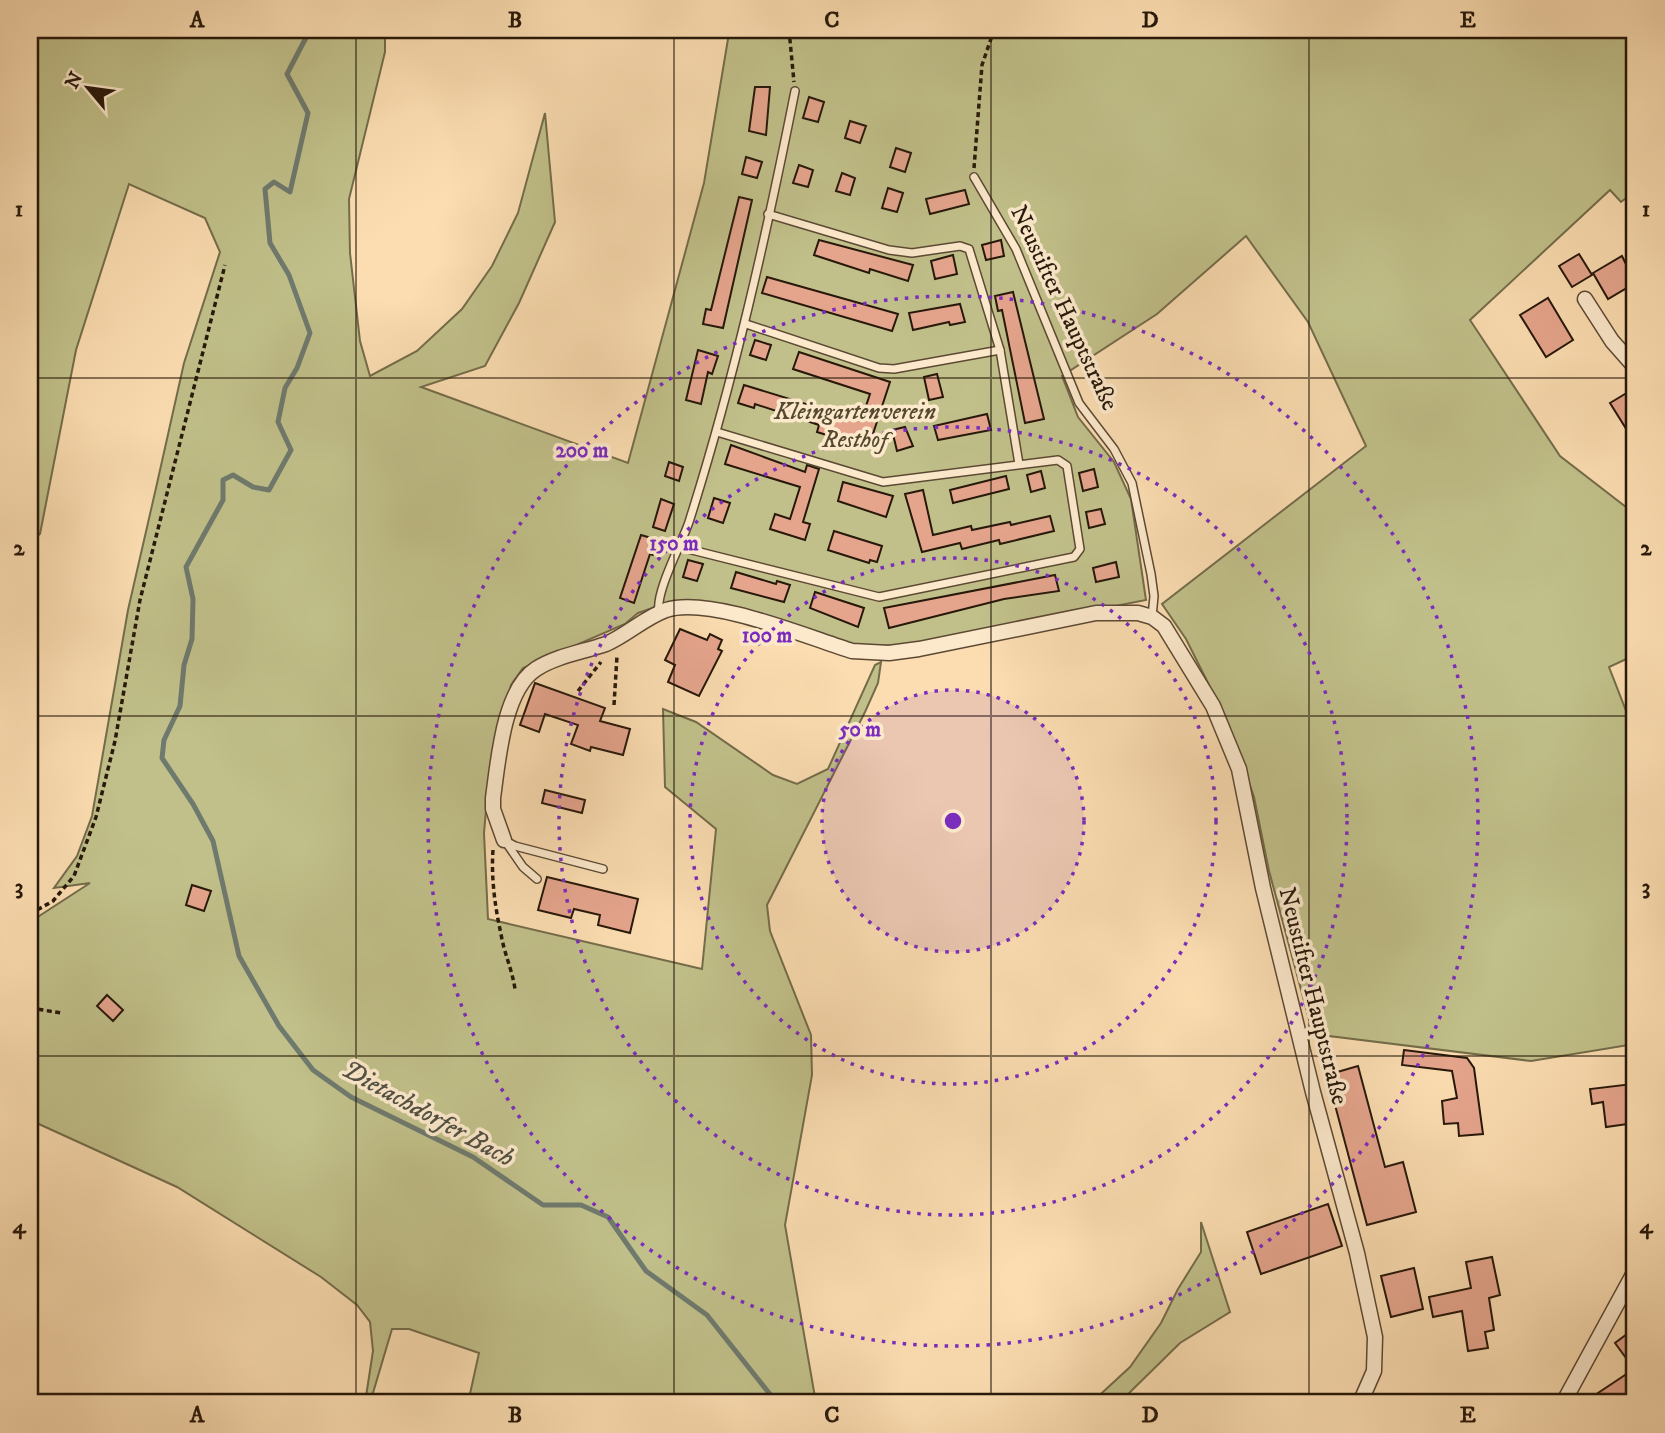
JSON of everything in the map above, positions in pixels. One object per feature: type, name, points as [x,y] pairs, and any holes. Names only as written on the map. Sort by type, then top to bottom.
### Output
[{"type":"street","points":[[1585,299],[1612,341],[1635,367]]},
{"type":"street","points":[[505,840],[497,822],[493,798],[508,716],[521,685],[536,669],[617,640],[659,613],[682,607],[717,610],[852,651],[869,653],[919,649],[1096,613],[1123,611],[1152,617]]},
{"type":"street","name":"Neustifter Hauptstraße","points":[[1152,617],[1173,638],[1213,706],[1239,769],[1263,888],[1353,1240],[1375,1337],[1374,1371],[1360,1403]]},
{"type":"street","points":[[1567,1401],[1635,1271]]},
{"type":"lane","points":[[659,613],[660,598],[718,432],[746,324],[794,91]]},
{"type":"lane","name":"Neustifter Hauptstraße","points":[[974,177],[1016,249],[1079,403],[1114,449],[1132,483],[1153,585],[1152,617]]},
{"type":"lane","points":[[768,214],[889,250],[912,253],[960,246],[969,249],[1000,351],[1019,464]]},
{"type":"lane","points":[[746,324],[879,368],[894,369],[1000,351]]},
{"type":"lane","points":[[680,547],[879,597],[1074,557],[1080,549],[1067,466],[1058,460],[883,482],[868,480],[718,432]]},
{"type":"lane","points":[[505,840],[514,846],[603,869]]},
{"type":"lane","points":[[505,840],[523,867],[537,879]]},
{"type":"path","points":[[789,30],[794,91]]},
{"type":"path","points":[[974,177],[982,65],[993,30]]},
{"type":"path","points":[[30,914],[53,901],[74,876],[96,817],[115,741],[140,600],[225,265]]},
{"type":"path","points":[[578,691],[617,640]]},
{"type":"path","points":[[614,705],[617,640]]},
{"type":"path","points":[[497,822],[493,830],[492,870],[501,937],[512,968],[515,989]]},
{"type":"path","points":[[30,1008],[62,1013]]},
{"type":"green space","name":"Kleingartenverein Resthof","points":[[30,30],[385,30],[385,52],[349,199],[350,253],[360,341],[370,376],[417,351],[462,309],[492,266],[518,213],[545,113],[555,222],[519,303],[485,366],[421,387],[628,463],[704,183],[728,39],[726,30],[1635,30],[1635,191],[1621,202],[1610,190],[1470,320],[1560,456],[1635,514],[1635,655],[1609,667],[1635,734],[1635,1044],[1531,1061],[1313,1034],[1269,871],[1254,797],[1228,723],[1186,639],[1162,604],[1366,446],[1308,322],[1246,236],[1157,314],[1062,376],[1078,417],[1114,462],[1131,499],[1146,600],[916,645],[857,646],[708,602],[673,601],[638,613],[625,624],[523,668],[511,685],[489,776],[484,833],[488,919],[702,969],[716,829],[665,787],[663,709],[696,722],[773,775],[797,784],[828,769],[875,665],[881,662],[878,683],[865,712],[767,905],[770,931],[811,1035],[812,1075],[785,1225],[816,1403],[468,1403],[479,1353],[409,1329],[392,1329],[370,1403],[365,1403],[373,1351],[370,1322],[357,1305],[321,1277],[177,1187],[30,1120],[30,922],[90,883],[54,888],[77,856],[92,816],[128,610],[184,363],[220,252],[205,218],[129,184],[76,350],[40,534],[30,542]]},
{"type":"green space","points":[[1201,1222],[1230,1312],[1180,1343],[1119,1403],[1091,1403],[1130,1367],[1161,1323],[1201,1252]]},
{"type":"building","points":[[755,87],[770,87],[766,135],[749,131]]},
{"type":"building","points":[[809,97],[824,102],[818,122],[803,118]]},
{"type":"building","points":[[850,121],[866,126],[860,143],[845,138]]},
{"type":"building","points":[[896,148],[911,153],[905,172],[890,167]]},
{"type":"building","points":[[746,157],[762,162],[757,178],[742,174]]},
{"type":"building","points":[[799,165],[813,170],[808,187],[793,183]]},
{"type":"building","points":[[842,173],[855,178],[850,195],[836,191]]},
{"type":"building","points":[[888,188],[903,193],[897,212],[882,208]]},
{"type":"building","points":[[965,190],[969,204],[930,214],[926,199]]},
{"type":"building","points":[[739,197],[752,200],[723,328],[703,324],[706,309],[711,310]]},
{"type":"building","points":[[819,240],[913,265],[908,281],[870,269],[869,273],[814,255]]},
{"type":"building","points":[[1001,240],[1004,256],[986,260],[982,245]]},
{"type":"building","points":[[1579,254],[1592,275],[1572,287],[1559,266]]},
{"type":"building","points":[[953,255],[957,274],[935,279],[931,261]]},
{"type":"building","points":[[1622,256],[1635,283],[1608,299],[1593,273]]},
{"type":"building","points":[[767,277],[898,314],[892,331],[762,293]]},
{"type":"building","points":[[1013,292],[1044,419],[1025,423],[1002,310],[998,311],[995,296]]},
{"type":"building","points":[[1548,298],[1573,340],[1546,357],[1520,315]]},
{"type":"building","points":[[960,304],[965,322],[950,325],[949,322],[913,330],[909,313]]},
{"type":"building","points":[[755,340],[771,345],[766,360],[750,355]]},
{"type":"building","points":[[698,350],[718,356],[712,374],[708,372],[701,404],[686,400]]},
{"type":"building","points":[[799,352],[890,382],[870,443],[835,432],[833,437],[817,432],[819,425],[755,404],[754,408],[738,403],[744,385],[861,421],[870,394],[793,369]]},
{"type":"building","points":[[937,374],[943,397],[929,400],[924,377]]},
{"type":"building","points":[[1635,388],[1635,443],[1610,403]]},
{"type":"building","points":[[987,414],[991,430],[938,440],[934,426]]},
{"type":"building","points":[[905,427],[913,446],[897,451],[892,430]]},
{"type":"building","points":[[731,445],[805,472],[807,465],[819,469],[803,522],[810,524],[805,540],[770,529],[775,514],[790,519],[800,487],[725,464]]},
{"type":"building","points":[[669,462],[683,467],[679,481],[665,476]]},
{"type":"building","points":[[1094,469],[1098,487],[1083,491],[1079,473]]},
{"type":"building","points":[[1041,471],[1045,488],[1031,492],[1027,475]]},
{"type":"building","points":[[1006,476],[1009,489],[953,503],[950,490]]},
{"type":"building","points":[[843,482],[893,496],[886,517],[838,501]]},
{"type":"building","points":[[923,490],[933,535],[971,526],[972,530],[1050,516],[1054,531],[1000,544],[999,540],[962,549],[960,543],[922,552],[905,494]]},
{"type":"building","points":[[714,498],[730,503],[723,523],[708,518]]},
{"type":"building","points":[[661,499],[674,504],[665,531],[653,527]]},
{"type":"building","points":[[1101,509],[1105,524],[1089,528],[1086,512]]},
{"type":"building","points":[[834,531],[882,546],[877,562],[870,560],[869,563],[828,550]]},
{"type":"building","points":[[641,535],[658,540],[653,555],[650,554],[634,603],[620,598]]},
{"type":"building","points":[[688,560],[703,564],[697,581],[683,577]]},
{"type":"building","points":[[1116,562],[1119,577],[1096,582],[1093,568]]},
{"type":"building","points":[[736,572],[776,584],[777,581],[790,585],[784,602],[731,588]]},
{"type":"building","points":[[1055,575],[1059,591],[1004,599],[889,628],[884,608]]},
{"type":"building","points":[[815,592],[864,608],[858,627],[810,608]]},
{"type":"building","points":[[680,629],[707,640],[710,634],[722,640],[718,649],[722,651],[699,696],[668,682],[675,665],[665,660]]},
{"type":"building","points":[[535,683],[605,708],[600,721],[630,729],[623,755],[591,747],[590,751],[571,744],[578,725],[545,714],[539,732],[520,725]]},
{"type":"building","points":[[545,790],[585,800],[582,813],[542,803]]},
{"type":"building","points":[[547,877],[638,899],[630,933],[598,925],[600,915],[574,909],[571,918],[538,910]]},
{"type":"building","points":[[192,885],[211,891],[204,911],[186,905]]},
{"type":"building","points":[[107,995],[123,1010],[113,1021],[97,1006]]},
{"type":"building","points":[[1404,1050],[1467,1058],[1474,1068],[1483,1134],[1459,1136],[1458,1123],[1444,1124],[1442,1101],[1457,1098],[1452,1071],[1402,1065]]},
{"type":"building","points":[[1358,1066],[1385,1167],[1403,1162],[1416,1212],[1367,1225],[1327,1075]]},
{"type":"building","points":[[1632,1084],[1635,1123],[1606,1127],[1603,1102],[1592,1104],[1590,1089]]},
{"type":"building","points":[[1328,1204],[1342,1246],[1261,1274],[1247,1232]]},
{"type":"building","points":[[1492,1257],[1500,1295],[1489,1298],[1494,1330],[1485,1332],[1488,1348],[1468,1351],[1462,1311],[1433,1317],[1429,1297],[1471,1288],[1466,1262]]},
{"type":"building","points":[[1414,1268],[1423,1309],[1391,1317],[1381,1276]]},
{"type":"building","points":[[1635,1328],[1635,1403],[1583,1403],[1634,1369],[1615,1343]]},
{"type":"waterway","name":"Dietachdorfer Bach","points":[[310,30],[287,74],[308,113],[290,192],[274,182],[265,189],[270,243],[289,275],[310,333],[297,368],[285,388],[278,422],[291,450],[269,490],[253,487],[233,475],[223,480],[223,500],[186,567],[193,599],[192,639],[184,665],[180,706],[164,740],[162,758],[193,804],[213,841],[239,956],[279,1026],[313,1070],[351,1097],[473,1157],[543,1205],[581,1205],[608,1217],[646,1271],[707,1315],[777,1403]]}]
